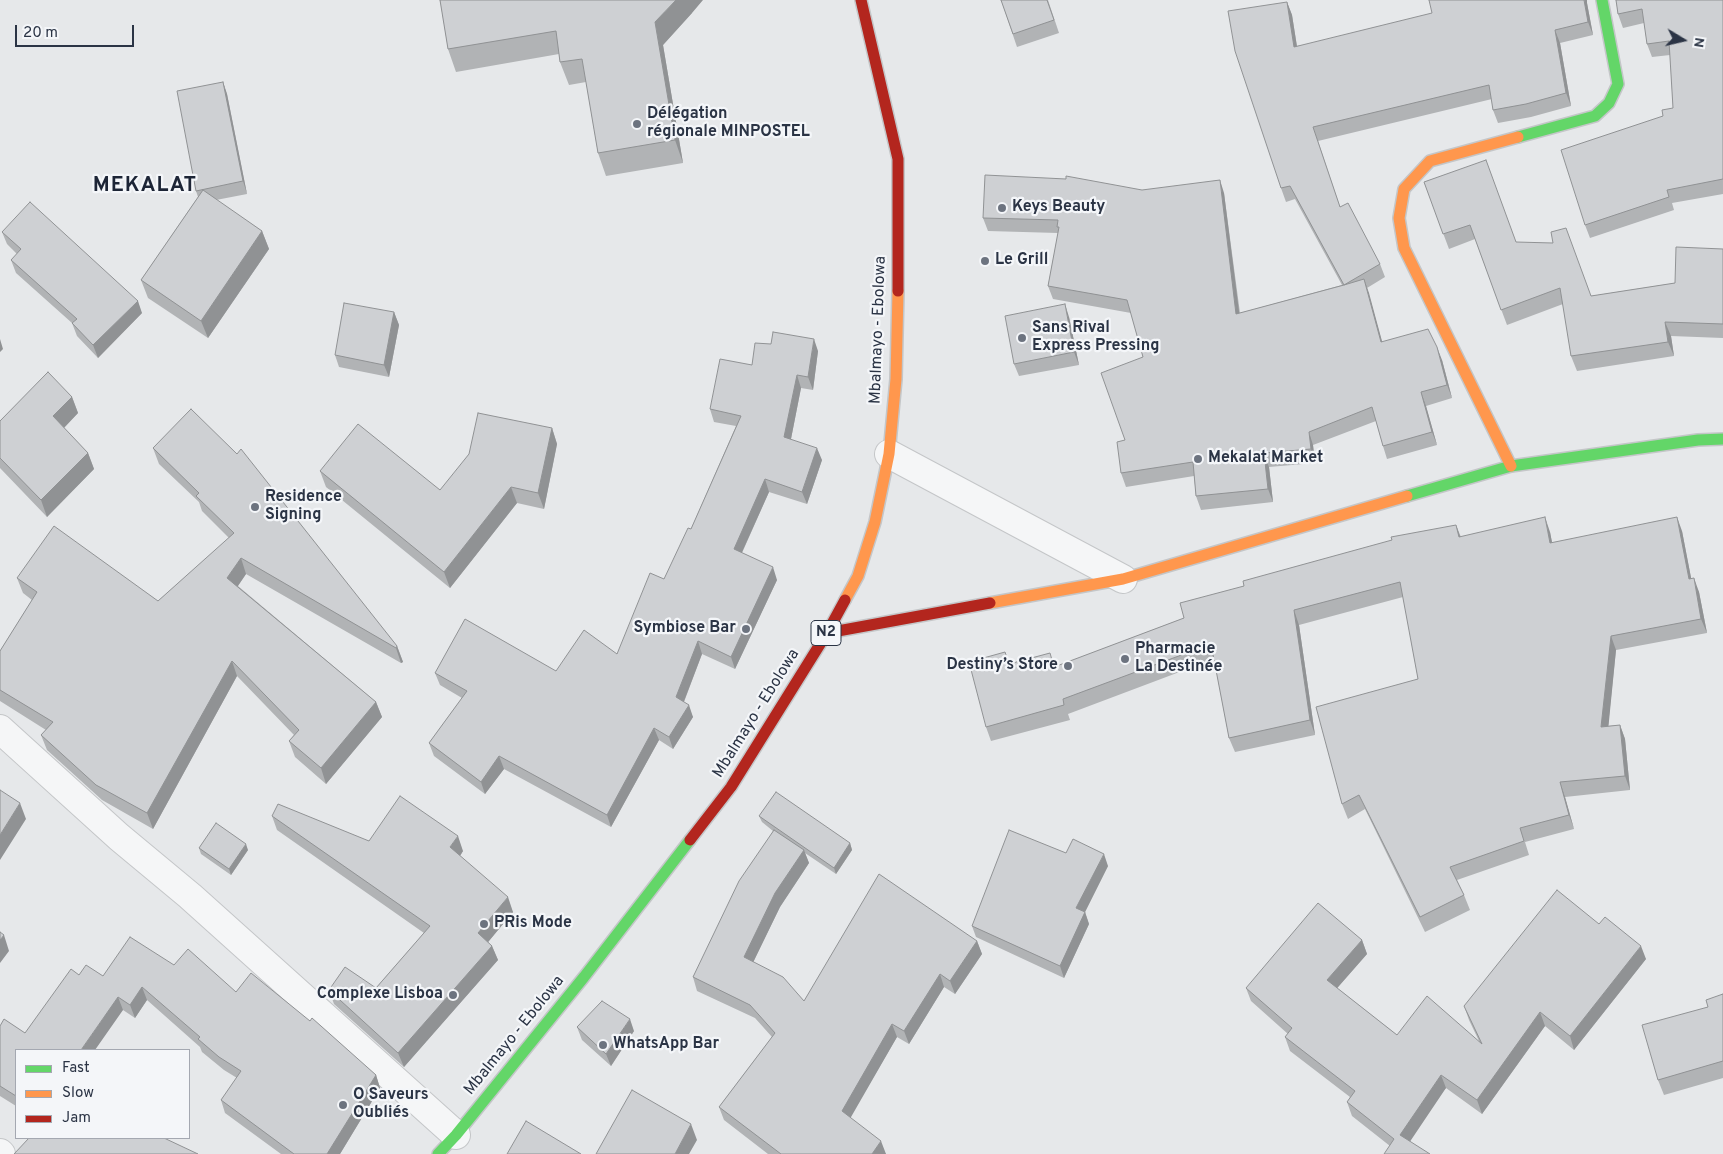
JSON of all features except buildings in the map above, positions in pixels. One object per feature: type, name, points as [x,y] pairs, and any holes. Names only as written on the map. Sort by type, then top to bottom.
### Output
[{"type":"main road","name":"Mbalmayo - Ebolowa","points":[[447,1145],[584,977],[731,787],[827,633],[858,576],[875,522],[889,454],[896,379],[898,159],[861,0]]},
{"type":"main road","points":[[1511,466],[1404,248],[1399,218],[1404,189],[1430,161],[1595,116],[1609,103],[1618,84],[1602,0]]},
{"type":"main road","points":[[827,633],[1123,579],[1511,466],[1698,440],[1723,439]]},
{"type":"street","points":[[889,454],[1123,579]]},
{"type":"street","points":[[0,729],[119,837],[190,896],[447,1145]]},
{"type":"traffic: fast","points":[[1518,137],[1595,116],[1609,103],[1618,84],[1602,0]]},
{"type":"traffic: fast","points":[[1407,496],[1511,466],[1698,440],[1723,439]]},
{"type":"traffic: fast","points":[[438,1154],[456,1135],[584,977],[690,840]]},
{"type":"traffic: slow","points":[[1511,466],[1404,248],[1399,218],[1404,189],[1430,161],[1518,137]]},
{"type":"traffic: slow","points":[[845,600],[858,576],[875,522],[889,454],[896,379],[898,291]]},
{"type":"traffic: slow","points":[[990,603],[1123,579],[1407,496]]},
{"type":"traffic: jam","points":[[861,0],[898,159],[898,291]]},
{"type":"traffic: jam","points":[[690,840],[731,787],[827,633],[845,600]]},
{"type":"traffic: jam","points":[[827,633],[990,603]]},
{"type":"place","name":"Délégation régionale MINPOSTEL","points":[[637,124]]},
{"type":"place","name":"Keys Beauty","points":[[1002,208]]},
{"type":"place","name":"Le Grill","points":[[985,261]]},
{"type":"place","name":"Sans Rival Express Pressing","points":[[1022,338]]},
{"type":"place","name":"Mekalat Market","points":[[1198,459]]},
{"type":"place","name":"Residence Signing","points":[[255,507]]},
{"type":"place","name":"Symbiose Bar","points":[[746,629]]},
{"type":"place","name":"Pharmacie La Destinée","points":[[1125,659]]},
{"type":"place","name":"Destiny’s Store","points":[[1068,666]]},
{"type":"place","name":"PRis Mode","points":[[484,924]]},
{"type":"place","name":"Complexe Lisboa","points":[[453,995]]},
{"type":"place","name":"WhatsApp Bar","points":[[603,1045]]},
{"type":"place","name":"O Saveurs Oubliés","points":[[343,1105]]},
{"type":"district","name":"MEKALAT","points":[[145,187]]}]
